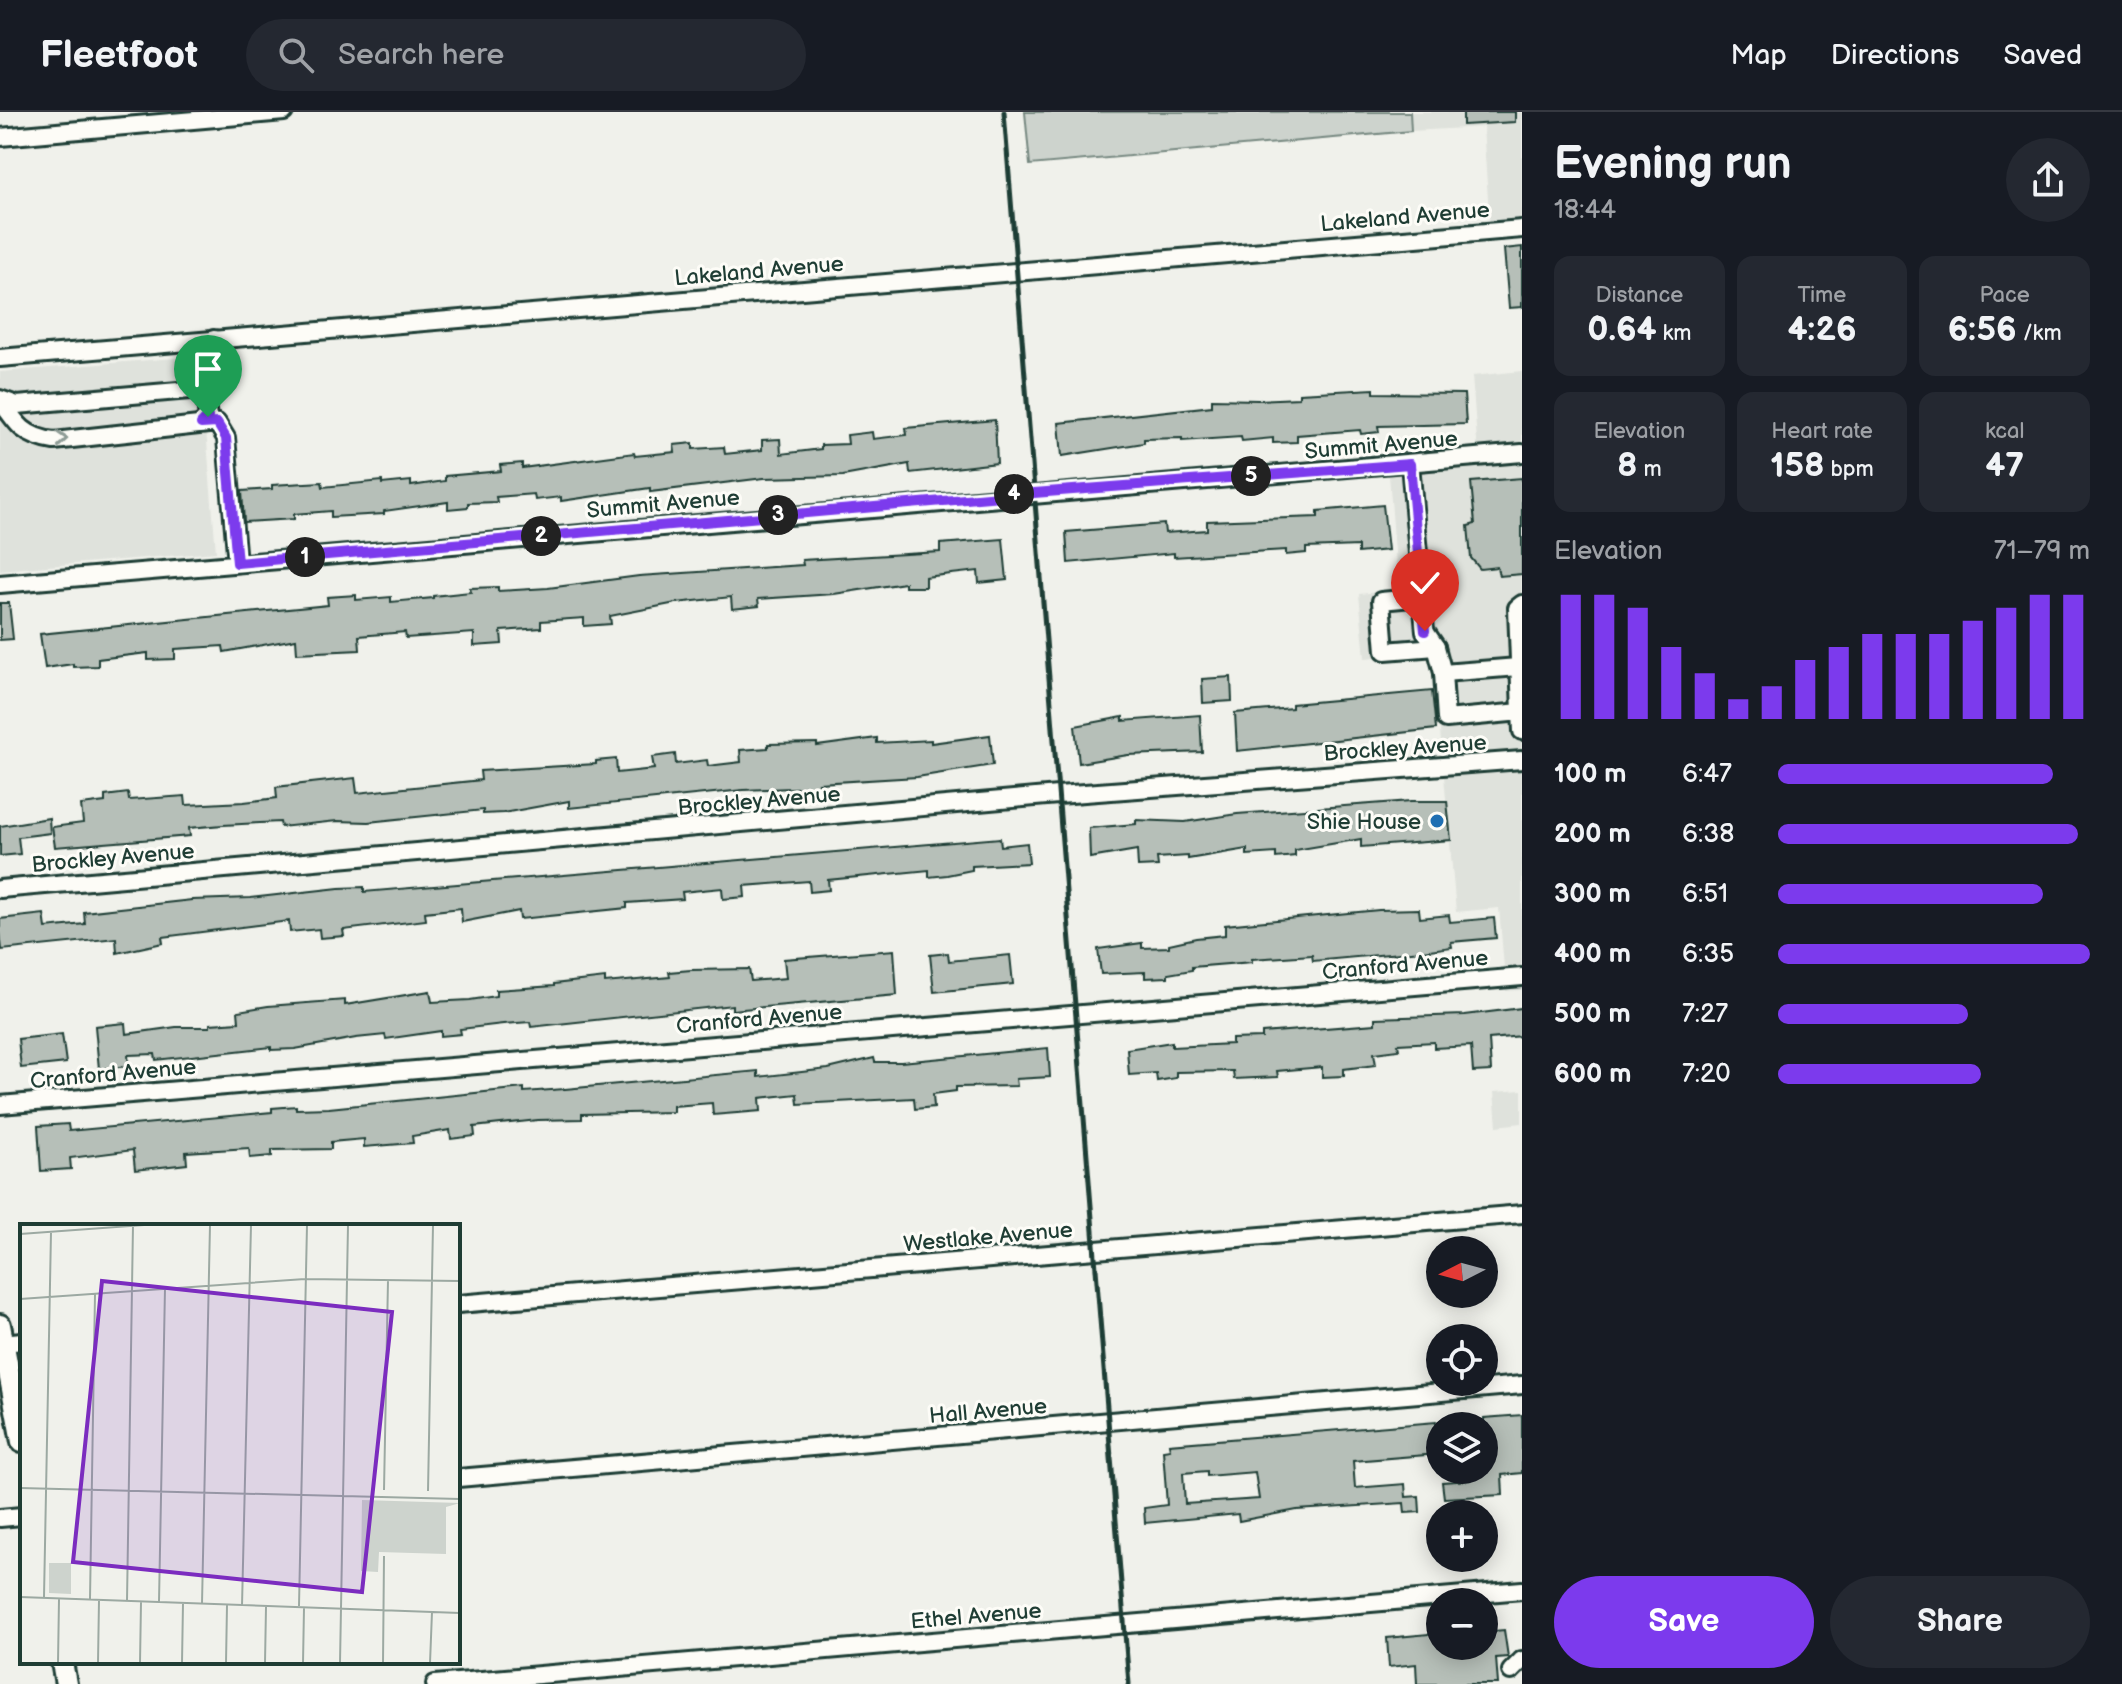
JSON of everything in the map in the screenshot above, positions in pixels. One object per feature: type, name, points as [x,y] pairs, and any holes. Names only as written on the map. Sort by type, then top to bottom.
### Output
[{"type":"main road","points":[[8,1336],[20,1427]]},
{"type":"main road","points":[[62,1664],[66,1684]]},
{"type":"street","points":[[0,137],[284,112]]},
{"type":"street","name":"Lakeland Avenue","points":[[0,358],[1522,229]]},
{"type":"street","points":[[1,400],[17,405],[213,388],[216,376],[214,339]]},
{"type":"street","points":[[201,424],[208,417],[204,390]]},
{"type":"street","points":[[1,400],[20,430],[35,438],[54,441],[217,423],[226,438],[237,563]]},
{"type":"street","name":"Summit Avenue","points":[[0,584],[1522,453]]},
{"type":"street","points":[[1410,464],[1425,631],[1436,647],[1443,673],[1446,719],[1521,712]]},
{"type":"street","points":[[1422,597],[1381,601],[1385,651],[1436,647]]},
{"type":"street","points":[[1522,604],[1517,608],[1522,731]]},
{"type":"street","points":[[1443,673],[1518,667]]},
{"type":"street","name":"Brockley Avenue","points":[[0,889],[1058,795],[1522,760]]},
{"type":"street","name":"Cranford Avenue","points":[[0,1105],[1522,977]]},
{"type":"street","name":"Westlake Avenue","points":[[460,1304],[1522,1214]]},
{"type":"street","name":"Hall Avenue","points":[[460,1478],[1522,1385]]},
{"type":"street","points":[[0,1518],[20,1516]]},
{"type":"street","name":"Ethel Avenue","points":[[435,1684],[1522,1590]]},
{"type":"shaded area","points":[[1025,112],[1410,112],[1411,131],[1030,165]]},
{"type":"shaded area","points":[[1410,112],[1522,112],[1522,240],[1491,242],[1483,127],[1411,131]]},
{"type":"shaded area","points":[[200,356],[216,552],[0,570],[0,372]]},
{"type":"shaded area","points":[[1522,371],[1522,990],[1506,991],[1499,908],[1456,912],[1433,652],[1365,658],[1359,594],[1398,590],[1388,462],[1478,454],[1472,376]]},
{"type":"shaded area","points":[[1522,1090],[1522,1123],[1497,1126],[1494,1092]]},
{"type":"building","points":[[1463,112],[1515,112],[1515,122],[1463,125]]},
{"type":"building","points":[[1522,247],[1522,307],[1509,308],[1504,249]]},
{"type":"building","points":[[1374,389],[1374,393],[1464,394],[1466,424],[1378,426],[1379,432],[1361,434],[1360,430],[1297,435],[1297,442],[1273,443],[1273,438],[1242,441],[1241,437],[1182,441],[1182,438],[1144,439],[1144,443],[1062,456],[1059,423],[1212,406],[1212,399],[1299,398],[1299,393]]},
{"type":"building","points":[[995,420],[997,463],[910,473],[909,464],[843,476],[764,478],[650,492],[650,488],[561,501],[561,497],[535,500],[534,494],[496,497],[497,502],[468,503],[468,507],[448,509],[448,502],[384,511],[384,514],[331,517],[331,511],[294,514],[294,519],[244,522],[242,491],[272,489],[272,485],[322,482],[323,487],[411,481],[411,486],[445,481],[445,476],[501,471],[500,465],[522,463],[522,468],[634,453],[635,456],[675,452],[674,445],[693,443],[693,449],[724,447],[725,454],[762,450],[762,440],[780,439],[781,454],[821,449],[821,445],[848,444],[847,435],[872,432],[873,439],[907,435],[906,428]]},
{"type":"building","points":[[1522,478],[1522,574],[1499,576],[1497,567],[1480,569],[1471,558],[1468,526],[1475,524],[1471,482]]},
{"type":"building","points":[[1383,505],[1388,550],[1358,553],[1358,546],[1306,548],[1306,553],[1286,555],[1286,550],[1174,557],[1174,553],[1068,563],[1066,532],[1164,524],[1165,533],[1207,530],[1207,521],[1318,517],[1318,511]]},
{"type":"building","points":[[1003,539],[1007,580],[979,583],[978,571],[925,577],[925,587],[905,587],[905,583],[834,594],[758,599],[759,606],[732,609],[731,597],[676,603],[610,616],[611,624],[584,626],[584,618],[541,621],[541,628],[501,631],[502,644],[474,646],[474,633],[406,638],[405,632],[359,636],[360,650],[297,653],[296,639],[224,652],[223,646],[175,649],[175,659],[148,660],[148,653],[98,659],[98,666],[73,667],[73,664],[45,668],[40,634],[328,605],[327,597],[356,595],[356,600],[391,597],[391,602],[471,592],[470,588],[498,587],[498,591],[548,588],[639,576],[803,565],[802,560],[940,552],[940,544]]},
{"type":"building","points":[[0,603],[9,603],[13,639],[0,640]]},
{"type":"building","points":[[1231,677],[1232,701],[1203,703],[1202,679]]},
{"type":"building","points":[[1432,691],[1436,729],[1237,751],[1235,713],[1292,708],[1292,704]]},
{"type":"building","points":[[1200,715],[1202,752],[1128,755],[1079,763],[1075,726],[1123,717],[1123,721]]},
{"type":"building","points":[[990,735],[993,765],[917,777],[819,783],[820,787],[743,790],[569,808],[569,801],[503,813],[483,814],[483,810],[368,822],[337,821],[281,827],[280,822],[223,825],[189,828],[190,836],[55,847],[52,827],[83,823],[81,805],[105,802],[105,796],[128,793],[129,800],[185,796],[186,805],[244,802],[277,798],[276,787],[355,778],[357,793],[481,780],[480,771],[596,764],[596,761],[616,759],[617,773],[654,769],[652,757],[675,754],[676,764],[707,760],[708,766],[741,762],[740,750],[768,748],[768,744],[817,743],[817,746],[877,738],[877,743],[931,740],[931,743]]},
{"type":"building","points":[[1447,801],[1451,840],[1361,847],[1361,839],[1295,850],[1295,856],[1276,858],[1276,853],[1247,855],[1247,849],[1188,859],[1188,856],[1157,858],[1158,866],[1138,867],[1137,850],[1090,858],[1089,828],[1136,824],[1136,820],[1185,822],[1237,814]]},
{"type":"building","points":[[49,818],[50,833],[18,837],[20,854],[0,856],[0,826]]},
{"type":"building","points":[[1000,838],[1001,846],[1027,843],[1029,863],[972,866],[972,870],[929,877],[929,870],[828,880],[829,890],[810,892],[809,881],[744,886],[745,897],[723,899],[722,888],[682,892],[683,899],[627,903],[627,908],[520,919],[519,911],[462,922],[461,908],[425,912],[426,920],[343,930],[344,936],[320,938],[319,929],[290,932],[289,921],[162,937],[163,943],[117,953],[116,938],[2,950],[0,932],[0,919],[44,914],[46,928],[85,924],[84,912],[192,900],[250,898],[339,888],[364,887],[364,892]]},
{"type":"building","points":[[1419,909],[1420,918],[1449,915],[1450,922],[1494,918],[1496,938],[1451,942],[1452,947],[1422,951],[1313,961],[1312,955],[1252,959],[1252,962],[1192,967],[1192,970],[1168,974],[1168,977],[1145,978],[1145,972],[1101,974],[1098,949],[1142,943],[1142,948],[1169,947],[1169,944],[1196,938],[1225,935],[1225,925]]},
{"type":"building","points":[[894,950],[897,995],[732,1010],[732,1005],[531,1027],[530,1022],[503,1024],[460,1029],[461,1034],[441,1036],[441,1031],[386,1039],[385,1035],[295,1049],[271,1050],[271,1047],[156,1060],[155,1054],[128,1055],[129,1066],[99,1069],[95,1026],[125,1023],[126,1034],[176,1027],[210,1027],[210,1024],[239,1022],[238,1011],[268,1006],[345,1000],[345,1005],[430,991],[432,1002],[470,1000],[496,996],[496,990],[605,978],[605,983],[670,977],[669,972],[691,970],[749,969],[751,981],[786,978],[784,959]]},
{"type":"building","points":[[948,953],[949,961],[1010,955],[1013,984],[934,992],[930,955]]},
{"type":"building","points":[[1522,1008],[1522,1036],[1489,1039],[1491,1071],[1473,1072],[1471,1046],[1434,1048],[1434,1042],[1398,1044],[1399,1050],[1374,1053],[1376,1065],[1344,1069],[1344,1076],[1322,1077],[1322,1067],[1277,1071],[1278,1077],[1234,1079],[1233,1071],[1176,1072],[1176,1078],[1157,1081],[1156,1073],[1129,1075],[1127,1049],[1172,1042],[1172,1047],[1232,1044],[1232,1039],[1262,1038],[1262,1033],[1375,1024],[1375,1018],[1465,1015]]},
{"type":"building","points":[[62,1034],[66,1063],[21,1068],[18,1039]]},
{"type":"building","points":[[1048,1048],[1050,1077],[1016,1079],[1017,1086],[956,1087],[956,1091],[933,1094],[934,1107],[915,1109],[914,1098],[798,1104],[797,1094],[760,1098],[761,1111],[713,1115],[712,1103],[673,1106],[673,1112],[582,1114],[582,1119],[474,1127],[475,1136],[451,1139],[450,1130],[412,1136],[413,1143],[364,1147],[364,1139],[331,1142],[331,1149],[272,1150],[272,1156],[250,1158],[249,1148],[186,1152],[187,1164],[135,1170],[133,1150],[70,1158],[71,1169],[41,1171],[38,1126],[68,1124],[69,1131],[272,1112],[272,1108],[329,1108],[524,1088],[524,1092],[758,1071],[758,1077],[828,1069],[874,1058],[875,1062],[901,1062]]},
{"type":"building","points":[[1522,1415],[1522,1473],[1502,1475],[1503,1495],[1444,1498],[1442,1484],[1498,1484],[1498,1417]]},
{"type":"building","points":[[1426,1423],[1426,1455],[1353,1461],[1355,1488],[1405,1484],[1406,1497],[1419,1496],[1420,1512],[1405,1513],[1404,1503],[1297,1510],[1239,1521],[1238,1514],[1145,1523],[1144,1508],[1167,1505],[1163,1450],[1170,1449],[1169,1444]],"holes":[[[1207,1471],[1207,1476],[1255,1472],[1259,1499],[1185,1504],[1183,1473]]]},
{"type":"building","points":[[1504,1630],[1508,1657],[1498,1658],[1498,1631]]},
{"type":"building","points":[[1426,1634],[1426,1660],[1496,1660],[1498,1684],[1417,1684],[1416,1664],[1389,1667],[1387,1638]]},
{"type":"railway","points":[[1004,112],[1129,1684]]},
{"type":"place","name":"Shie House","points":[[1437,821]]},
{"type":"route","points":[[208,417],[201,424],[217,423],[226,438],[237,563],[1034,493],[1410,464],[1425,631]]}]
